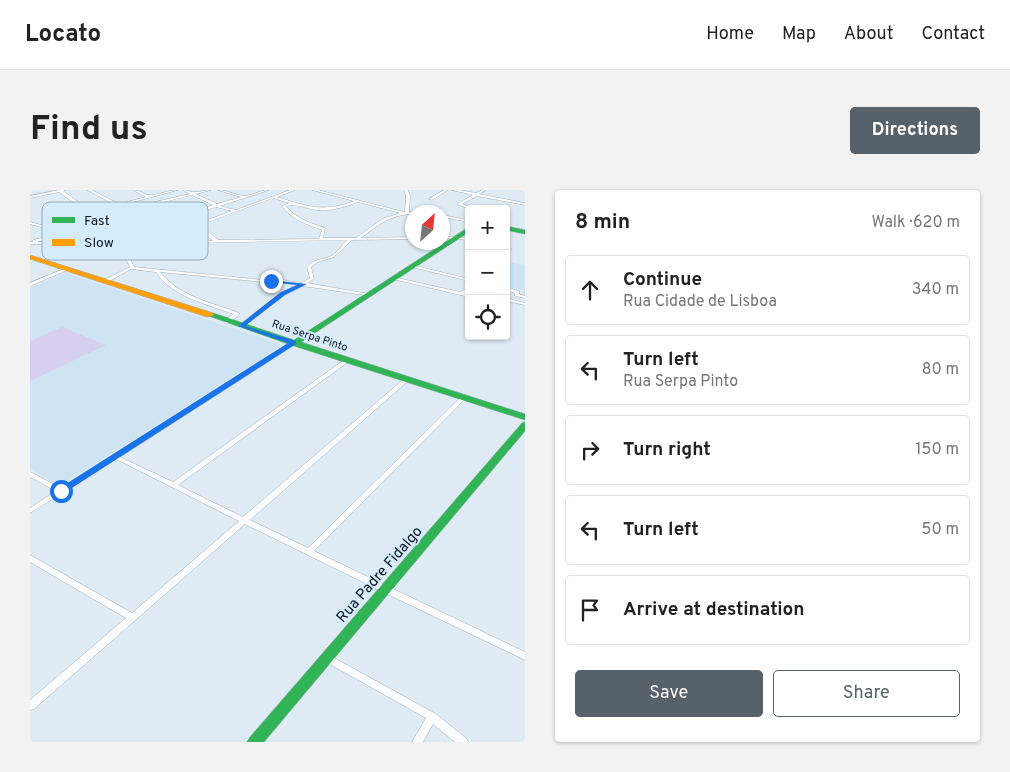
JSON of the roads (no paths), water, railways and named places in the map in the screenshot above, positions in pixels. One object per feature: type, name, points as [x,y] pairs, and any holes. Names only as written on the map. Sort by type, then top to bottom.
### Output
[{"type":"street","points":[[30,198],[65,190]]},
{"type":"street","points":[[89,190],[112,202]]},
{"type":"street","points":[[135,190],[162,202],[209,190]]},
{"type":"street","points":[[130,202],[176,190]]},
{"type":"street","points":[[185,190],[217,206],[234,210]]},
{"type":"street","points":[[220,190],[245,197]]},
{"type":"street","points":[[208,209],[267,190]]},
{"type":"street","points":[[208,220],[293,190]]},
{"type":"street","points":[[314,190],[404,212]]},
{"type":"street","points":[[404,212],[408,196],[406,190]]},
{"type":"street","points":[[431,199],[446,190]]},
{"type":"street","points":[[454,190],[525,204]]},
{"type":"street","points":[[465,206],[459,204],[484,190]]},
{"type":"street","points":[[60,191],[76,202]]},
{"type":"street","points":[[273,197],[310,209],[343,206],[357,201]]},
{"type":"street","points":[[292,203],[284,206],[289,213],[308,224],[324,229],[320,240]]},
{"type":"street","points":[[241,326],[283,294],[304,284],[312,277],[310,265],[319,259],[332,257],[354,239],[386,218],[404,212]]},
{"type":"street","points":[[450,217],[465,220]]},
{"type":"street","points":[[30,222],[42,226]]},
{"type":"street","points":[[510,229],[525,232]]},
{"type":"street","points":[[30,511],[369,295],[465,231]]},
{"type":"street","points":[[208,233],[217,242]]},
{"type":"street","points":[[450,237],[465,238]]},
{"type":"street","points":[[208,242],[405,238]]},
{"type":"street","name":"Rua Serpa Pinto","points":[[30,257],[525,417]]},
{"type":"street","points":[[128,260],[132,265],[130,268]]},
{"type":"street","points":[[414,266],[465,279]]},
{"type":"street","points":[[106,281],[130,268],[304,284],[369,295]]},
{"type":"street","points":[[30,285],[68,269]]},
{"type":"street","points":[[158,272],[161,278],[176,289],[238,314],[227,322]]},
{"type":"street","points":[[395,278],[465,295]]},
{"type":"street","points":[[510,289],[517,292],[517,295],[525,297]]},
{"type":"street","points":[[460,294],[465,291]]},
{"type":"street","points":[[510,300],[517,295]]},
{"type":"street","points":[[510,301],[525,304]]},
{"type":"street","points":[[173,485],[346,360]]},
{"type":"street","points":[[30,706],[243,519],[406,380]]},
{"type":"street","points":[[309,552],[463,398]]},
{"type":"street","name":"Rua Padre Fidalgo","points":[[255,742],[525,425]]},
{"type":"street","points":[[116,457],[525,656]]},
{"type":"street","points":[[30,474],[61,491]]},
{"type":"street","points":[[30,558],[132,617]]},
{"type":"street","points":[[327,658],[432,718],[463,742]]},
{"type":"street","points":[[417,742],[432,718]]}]
